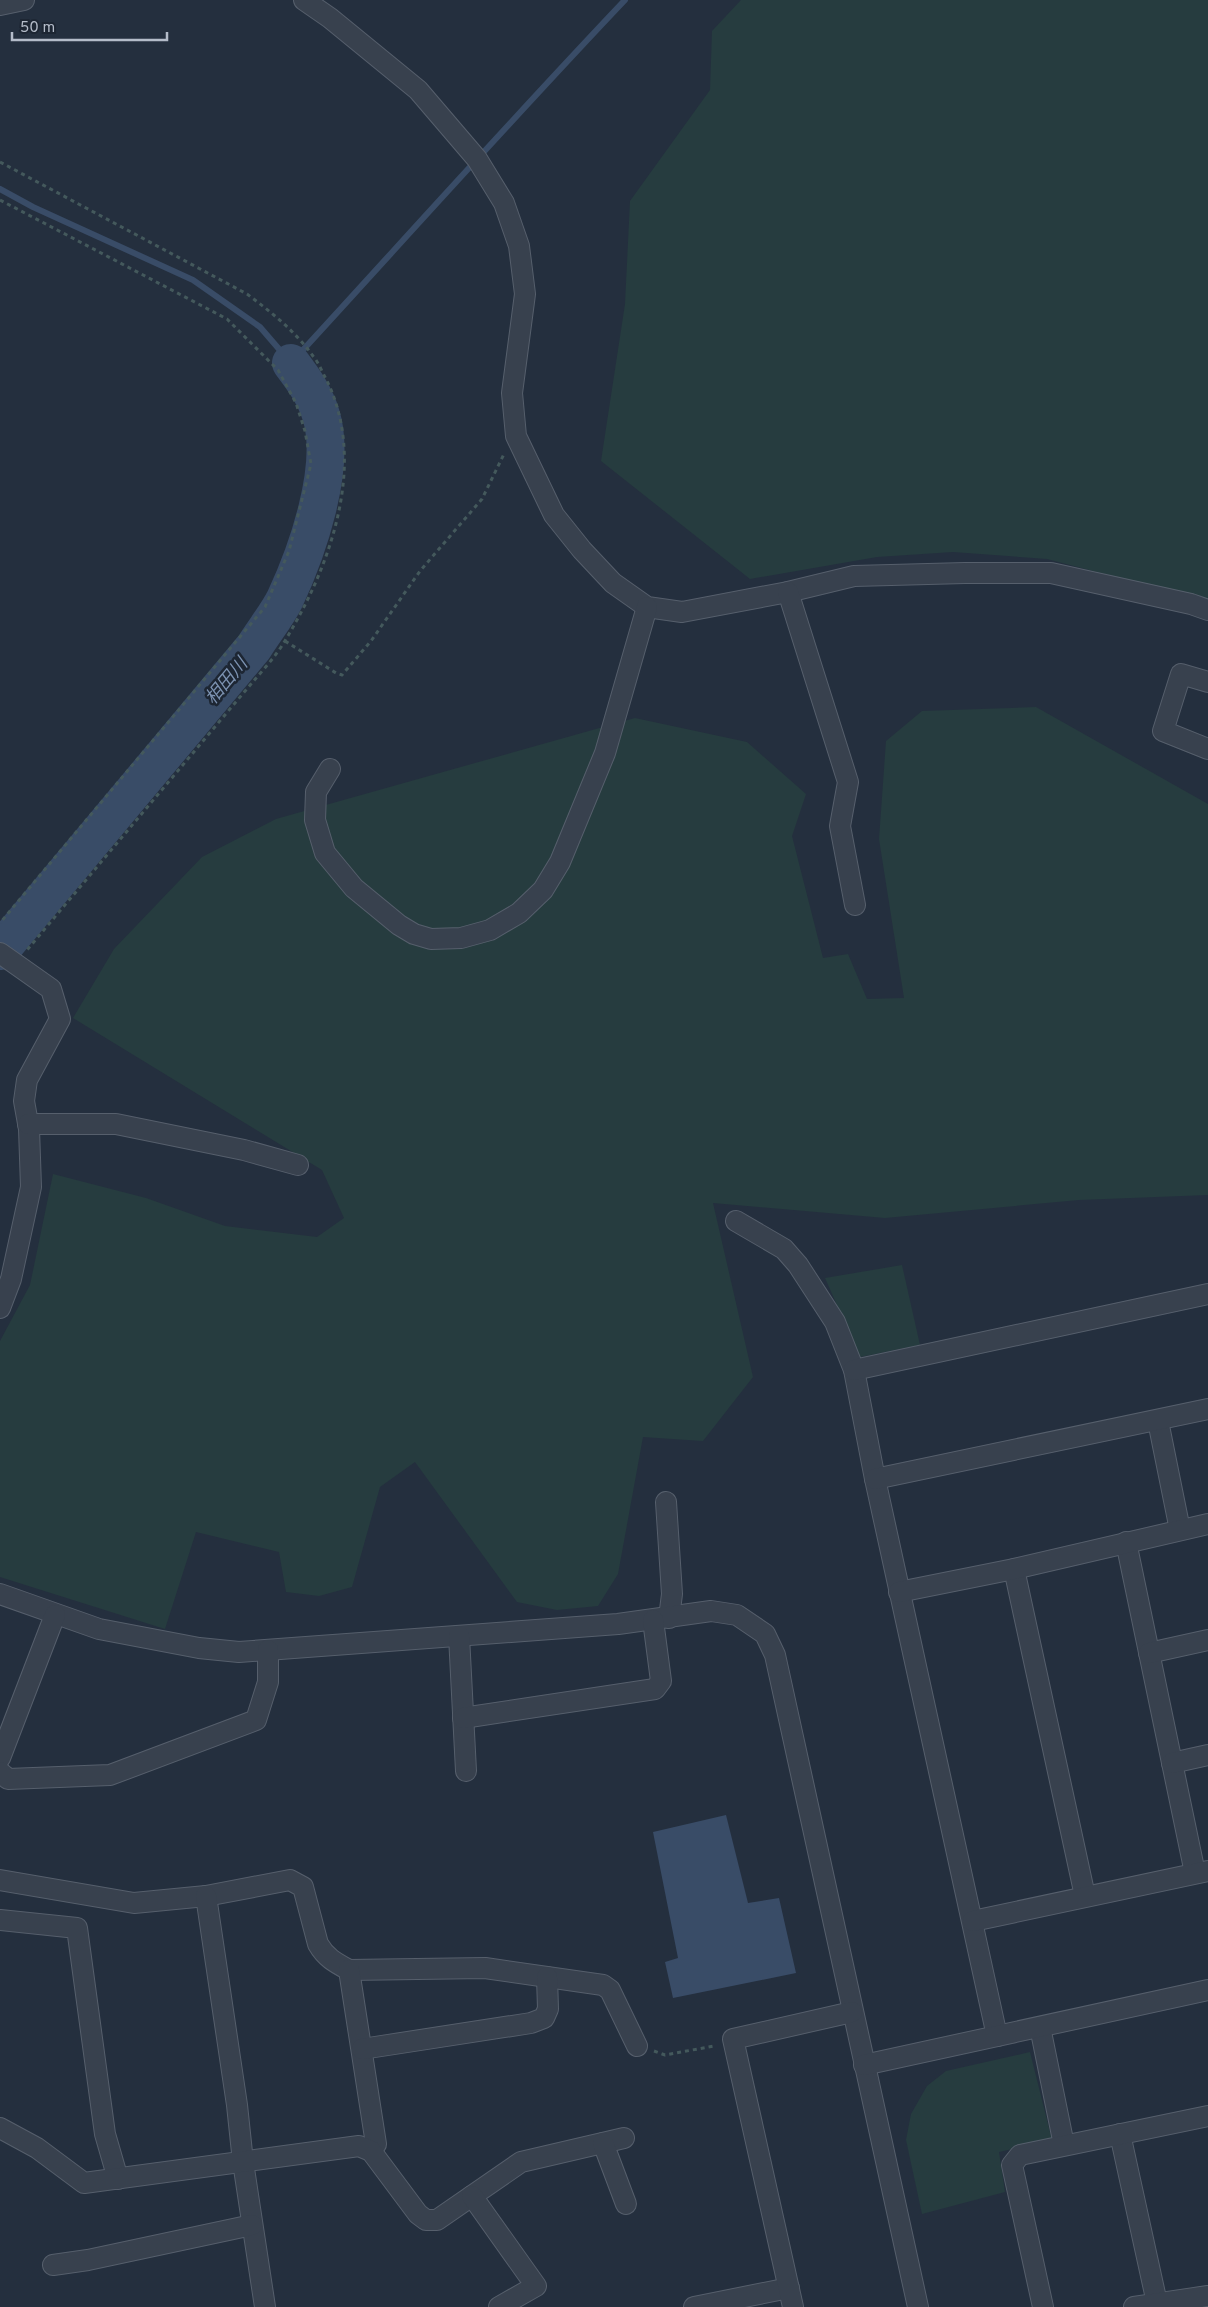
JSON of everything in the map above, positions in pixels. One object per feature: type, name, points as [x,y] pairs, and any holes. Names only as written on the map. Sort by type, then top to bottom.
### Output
[{"type":"street","points":[[0,6],[24,0]]},
{"type":"street","points":[[304,0],[330,18],[418,90],[477,159],[504,203],[519,246],[524,294],[512,393],[518,440],[554,515],[582,550],[613,583],[647,607],[682,612],[788,592],[854,576],[1051,573],[1191,604],[1208,610]]},
{"type":"street","points":[[788,592],[848,782],[840,826],[854,905]]},
{"type":"street","points":[[330,769],[316,792],[315,820],[326,853],[354,888],[399,925],[414,934],[431,939],[461,938],[490,930],[519,914],[543,890],[560,862],[605,752],[647,607]]},
{"type":"street","points":[[1208,682],[1181,674],[1163,731],[1208,749]]},
{"type":"street","points":[[0,1308],[11,1279],[31,1187],[28,1124],[24,1101],[27,1080],[60,1019],[51,989],[8,958]]},
{"type":"street","points":[[28,1124],[116,1124],[244,1150],[298,1165]]},
{"type":"street","points":[[736,1221],[784,1249],[798,1266],[835,1322],[854,1370],[899,1592],[998,2036]]},
{"type":"street","points":[[854,1370],[1208,1294]]},
{"type":"street","points":[[875,1479],[1208,1409]]},
{"type":"street","points":[[1158,1421],[1180,1530]]},
{"type":"street","points":[[464,1718],[655,1689],[661,1681],[667,1618],[672,1594],[666,1502]]},
{"type":"street","points":[[899,1592],[1014,1569],[1208,1524]]},
{"type":"street","points":[[973,1921],[1202,1872],[1172,1764],[1126,1542]]},
{"type":"street","points":[[1014,1569],[1085,1896]]},
{"type":"street","points":[[0,1594],[99,1629],[199,1648],[239,1652],[460,1636],[667,1618],[711,1611],[737,1615],[765,1634],[775,1655],[918,2307]]},
{"type":"street","points":[[0,1758],[55,1615]]},
{"type":"street","points":[[460,1636],[466,1771]]},
{"type":"street","points":[[1149,1653],[1208,1640]]},
{"type":"street","points":[[0,1772],[8,1778],[110,1775],[256,1720],[268,1682],[268,1650]]},
{"type":"street","points":[[1172,1764],[1208,1755]]},
{"type":"street","points":[[0,1880],[134,1903],[206,1896],[290,1880],[302,1888],[318,1944],[323,1952],[330,1960],[349,1970],[485,1968],[603,1986],[610,1990],[637,2046]]},
{"type":"street","points":[[206,1896],[237,2105],[242,2162],[265,2307]]},
{"type":"street","points":[[0,1920],[77,1928],[104,2134],[118,2179]]},
{"type":"street","points":[[349,1970],[376,2144],[371,2151]]},
{"type":"street","points":[[362,2049],[531,2023],[544,2018],[548,2010],[547,1977]]},
{"type":"street","points":[[864,2065],[1208,1990]]},
{"type":"street","points":[[694,2306],[791,2298],[733,2038],[852,2012]]},
{"type":"street","points":[[1040,2027],[1064,2145]]},
{"type":"street","points":[[1043,2307],[1012,2165],[1020,2155],[1208,2116]]},
{"type":"street","points":[[0,2128],[37,2148],[84,2183],[359,2146],[371,2151],[418,2214],[426,2220],[437,2220],[521,2162],[624,2138]]},
{"type":"street","points":[[1120,2134],[1157,2303]]},
{"type":"street","points":[[603,2143],[626,2204]]},
{"type":"street","points":[[472,2196],[536,2286],[499,2307]]},
{"type":"street","points":[[53,2265],[88,2260],[252,2225]]},
{"type":"street","points":[[1134,2307],[1208,2296]]},
{"type":"path","points":[[0,162],[246,294],[278,317],[314,357],[333,393],[342,425],[345,450],[344,487],[330,540],[311,594],[285,641],[245,692],[8,958]]},
{"type":"path","points":[[0,200],[226,319],[278,370],[296,403],[305,431],[311,464],[289,551],[265,607],[0,923]]},
{"type":"path","points":[[285,641],[342,675],[371,641],[420,571],[482,499],[501,457],[518,440]]},
{"type":"path","points":[[637,2046],[665,2055],[734,2042]]},
{"type":"green space","points":[[741,0],[1208,0],[1208,601],[1047,559],[953,552],[877,557],[750,579],[601,461],[625,304],[630,201],[710,90],[712,31]]},
{"type":"green space","points":[[1036,707],[1208,804],[1208,1195],[1079,1200],[885,1218],[713,1203],[753,1377],[703,1441],[643,1437],[618,1574],[598,1606],[557,1610],[517,1602],[415,1462],[380,1487],[352,1587],[319,1596],[286,1592],[279,1552],[196,1532],[165,1629],[0,1577],[0,1341],[30,1285],[53,1174],[146,1198],[225,1226],[317,1237],[344,1218],[322,1170],[73,1018],[114,949],[202,857],[276,819],[635,718],[747,742],[806,794],[792,836],[823,958],[848,954],[867,999],[904,998],[879,839],[886,741],[922,711]]},
{"type":"green space","points":[[902,1265],[920,1345],[860,1357],[825,1278]]},
{"type":"green space","points":[[1030,2052],[1052,2140],[999,2152],[1005,2192],[922,2214],[906,2140],[911,2114],[927,2086],[946,2071]]},
{"type":"water","points":[[726,1815],[748,1903],[779,1898],[796,1973],[673,1998],[665,1962],[678,1958],[653,1832]]},
{"type":"waterway","points":[[0,189],[33,207],[193,280],[260,327],[291,363],[625,0]]},
{"type":"waterway","name":"相田川","points":[[0,951],[254,647],[285,599],[294,580],[310,534],[317,509],[325,459],[325,436],[321,415],[308,388],[291,363]]}]
